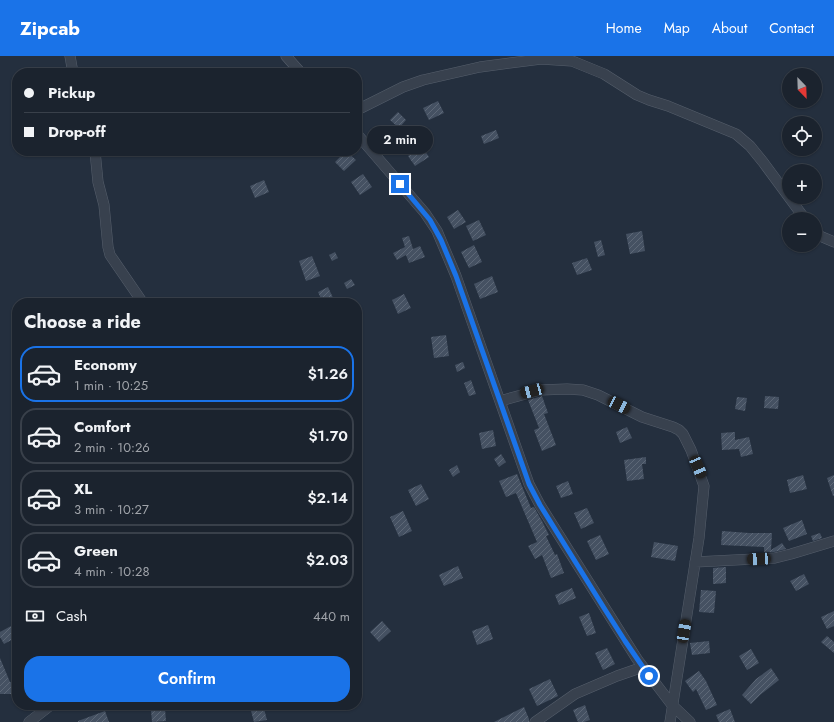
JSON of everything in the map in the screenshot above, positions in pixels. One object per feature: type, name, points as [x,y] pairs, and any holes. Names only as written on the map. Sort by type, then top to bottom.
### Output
[{"type":"street","points":[[70,56],[72,68]]},
{"type":"street","points":[[286,56],[297,68]]},
{"type":"street","points":[[362,108],[397,90],[423,80],[480,67],[541,59],[572,61],[604,74],[637,95],[736,134],[750,146],[800,212]]},
{"type":"street","points":[[362,140],[425,213],[437,231],[456,276],[529,484],[537,500],[625,641],[672,705],[690,722]]},
{"type":"street","points":[[95,156],[98,182],[105,211],[110,254],[140,298]]},
{"type":"street","points":[[822,237],[834,242]]},
{"type":"street","points":[[500,401],[540,390],[567,388],[583,390],[598,395],[642,417],[673,427],[683,434],[704,484],[700,531],[670,722]]},
{"type":"street","points":[[695,562],[775,558],[834,541]]},
{"type":"street","points":[[535,722],[575,694],[617,676],[643,667]]},
{"type":"street","points":[[30,722],[45,710]]},
{"type":"building","points":[[438,101],[444,113],[429,120],[423,108]]},
{"type":"building","points":[[398,112],[406,120],[399,128],[390,120]]},
{"type":"building","points":[[496,130],[499,138],[484,144],[481,136]]},
{"type":"building","points":[[422,147],[429,157],[415,166],[408,156]]},
{"type":"building","points":[[341,156],[352,156],[356,160],[344,171],[335,162]]},
{"type":"building","points":[[363,174],[372,187],[360,195],[351,182]]},
{"type":"building","points":[[264,180],[269,192],[255,198],[250,186]]},
{"type":"building","points":[[458,210],[466,222],[454,229],[447,217]]},
{"type":"building","points":[[479,220],[486,235],[473,241],[466,226]]},
{"type":"building","points":[[642,231],[645,251],[630,254],[626,234]]},
{"type":"building","points":[[409,236],[413,249],[420,246],[425,257],[409,263],[406,255],[397,260],[393,253],[405,247],[402,238]]},
{"type":"building","points":[[601,240],[605,255],[598,257],[594,242]]},
{"type":"building","points":[[474,245],[482,262],[469,268],[461,252]]},
{"type":"building","points":[[335,252],[338,258],[332,261],[329,255]]},
{"type":"building","points":[[312,256],[320,276],[306,281],[299,261]]},
{"type":"building","points":[[587,258],[592,270],[577,275],[572,263]]},
{"type":"building","points":[[492,276],[498,292],[480,299],[474,284]]},
{"type":"building","points":[[351,279],[355,285],[347,289],[344,283]]},
{"type":"building","points":[[328,287],[333,298],[321,298],[318,292]]},
{"type":"building","points":[[404,294],[411,308],[398,314],[392,300]]},
{"type":"building","points":[[446,335],[449,356],[434,358],[431,337]]},
{"type":"building","points":[[463,362],[465,368],[457,372],[455,365]]},
{"type":"building","points":[[471,380],[476,394],[469,396],[464,383]]},
{"type":"building","points":[[542,396],[548,413],[544,414],[556,445],[542,451],[534,430],[539,428],[528,400]]},
{"type":"building","points":[[765,396],[779,397],[778,409],[764,408]]},
{"type":"building","points":[[737,397],[747,398],[745,411],[735,409]]},
{"type":"building","points":[[627,427],[632,438],[620,443],[616,432]]},
{"type":"building","points":[[493,430],[496,446],[482,449],[479,433]]},
{"type":"building","points":[[735,432],[735,440],[749,437],[753,454],[741,457],[739,449],[722,450],[721,433]]},
{"type":"building","points":[[501,454],[506,462],[499,467],[494,459]]},
{"type":"building","points":[[646,457],[646,464],[642,464],[644,479],[627,481],[624,460]]},
{"type":"building","points":[[457,465],[460,472],[453,477],[449,470]]},
{"type":"building","points":[[517,474],[531,508],[534,507],[549,535],[546,536],[555,555],[557,554],[564,573],[551,578],[542,555],[535,559],[528,546],[537,542],[516,493],[506,497],[499,481]]},
{"type":"building","points":[[803,475],[807,489],[790,493],[787,480]]},
{"type":"building","points":[[834,475],[834,496],[833,496],[827,478]]},
{"type":"building","points":[[568,481],[573,494],[561,498],[556,486]]},
{"type":"building","points":[[421,484],[429,499],[416,506],[408,490]]},
{"type":"building","points":[[587,508],[594,523],[581,529],[574,513]]},
{"type":"building","points":[[403,511],[412,531],[399,537],[390,517]]},
{"type":"building","points":[[802,520],[807,534],[789,541],[783,528]]},
{"type":"building","points":[[722,531],[772,533],[771,550],[782,543],[786,549],[774,552],[764,552],[764,547],[721,545]]},
{"type":"building","points":[[820,533],[822,538],[813,541],[811,536]]},
{"type":"building","points":[[600,535],[609,554],[596,560],[587,541]]},
{"type":"building","points":[[654,542],[678,546],[675,561],[651,557]]},
{"type":"building","points":[[458,566],[463,578],[444,586],[439,575]]},
{"type":"building","points":[[726,567],[726,583],[713,584],[713,568]]},
{"type":"building","points":[[804,574],[809,584],[796,591],[790,581]]},
{"type":"building","points":[[572,588],[576,598],[559,605],[555,595]]},
{"type":"building","points":[[701,590],[716,591],[714,613],[699,612]]},
{"type":"building","points":[[834,611],[834,626],[827,629],[821,617]]},
{"type":"building","points":[[589,613],[596,633],[587,636],[579,617]]},
{"type":"building","points":[[382,621],[391,631],[379,642],[370,632]]},
{"type":"building","points":[[488,625],[493,639],[477,645],[472,631]]},
{"type":"building","points":[[11,626],[12,640],[4,644],[0,637],[0,632]]},
{"type":"building","points":[[827,636],[834,642],[834,653],[821,642]]},
{"type":"building","points":[[709,641],[710,653],[692,655],[690,643]]},
{"type":"building","points":[[607,648],[615,664],[603,670],[595,653]]},
{"type":"building","points":[[751,649],[759,663],[747,670],[739,656]]},
{"type":"building","points":[[0,658],[10,682],[12,682],[12,694],[0,694]]},
{"type":"building","points":[[771,668],[779,680],[751,704],[742,695],[756,679]]},
{"type":"building","points":[[699,671],[706,681],[717,705],[706,710],[696,689],[693,692],[685,681]]},
{"type":"building","points":[[550,679],[558,696],[537,706],[529,689]]},
{"type":"building","points":[[585,705],[590,720],[578,722],[573,710]]},
{"type":"building","points":[[524,707],[529,722],[494,722]]},
{"type":"building","points":[[730,709],[735,722],[719,722],[716,715]]},
{"type":"building","points":[[151,710],[165,710],[166,721],[152,722]]},
{"type":"building","points":[[251,710],[264,710],[267,720],[254,722]]},
{"type":"building","points":[[105,711],[109,722],[78,722],[78,721]]},
{"type":"route","points":[[400,184],[425,213],[441,240],[456,276],[529,484],[540,505],[604,608],[649,676]]}]
